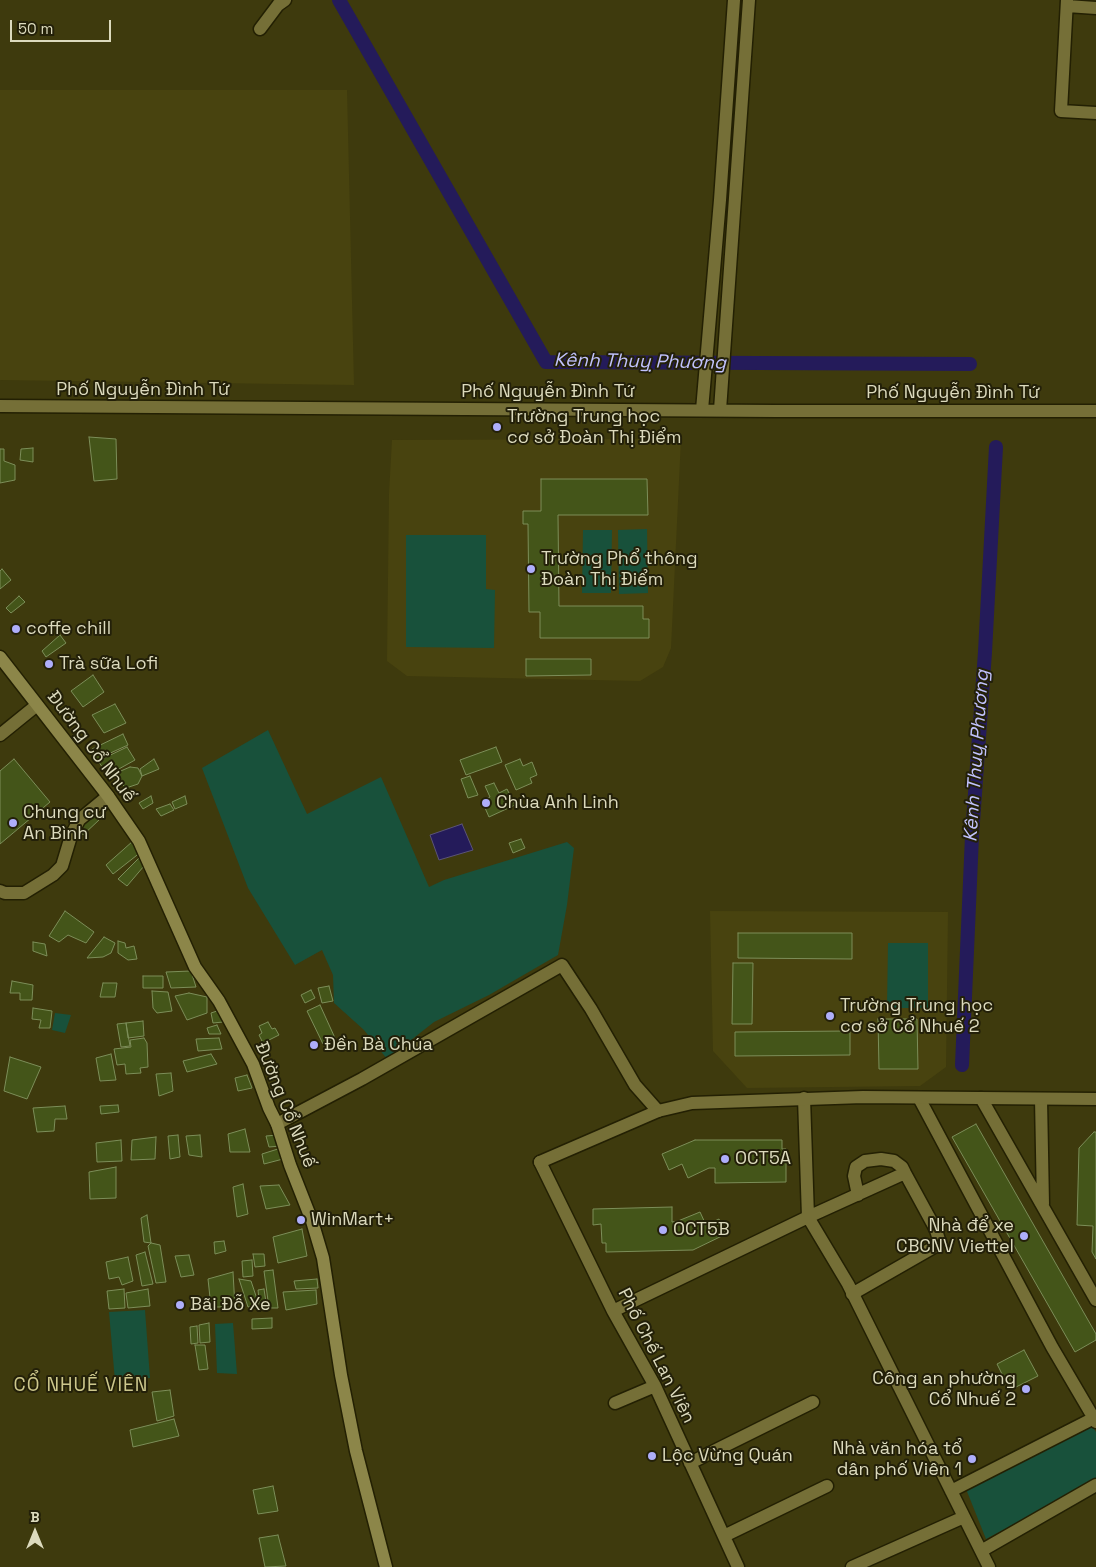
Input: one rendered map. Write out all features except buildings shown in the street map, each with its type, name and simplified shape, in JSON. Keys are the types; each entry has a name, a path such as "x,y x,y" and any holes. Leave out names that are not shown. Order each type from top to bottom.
{"main road":[{"name":"Đường Cổ Nhuế","path":"0,657 108,796 140,841 195,967 219,1000 253,1064 277,1124 290,1165 312,1221 323,1258 341,1375 356,1452 386,1567"}],"street":[{"path":"260,29 278,5 286,0"},
{"path":"702,410 720,200 734,0"},
{"path":"720,410 750,0"},
{"path":"1096,8 1067,3 1061,111 1096,113"},
{"name":"Phố Nguyễn Đình Tứ","path":"0,406 1096,411"},
{"path":"0,735 37,706"},
{"path":"0,891 5,893 24,893 53,875 62,866 71,836 80,820 108,796"},
{"path":"277,1124 362,1079 562,966 591,1009 635,1085 658,1111 692,1103 804,1098 1096,1099"},
{"path":"804,1098 808,1216 852,1294 989,1567"},
{"path":"919,1098 1052,1347 1095,1419 951,1491"},
{"path":"981,1098 1096,1300"},
{"path":"1041,1099 1043,1207"},
{"name":"Phố Chế Lan Viên","path":"658,1111 540,1162 613,1311 655,1386 738,1567"},
{"path":"852,1294 934,1247 939,1240 936,1230 902,1167 894,1161 881,1159 865,1161 856,1167 854,1176 858,1195"},
{"path":"613,1311 808,1216 905,1173"},
{"path":"615,1403 655,1386"},
{"path":"690,1463 813,1402"},
{"path":"981,1551 1096,1485"},
{"path":"724,1536 827,1486"},
{"path":"852,1567 964,1517"}],"shaded area":[{"path":"0,90 347,90 354,385 0,380"},
{"name":"Trường Phổ thông Đoàn Thị Điểm","path":"681,439 671,648 663,667 640,681 407,676 387,661 389,494 392,440"},
{"path":"462,824 473,850 439,860 430,835"},
{"name":"Trường Trung học cơ sở Cổ Nhuế 2","path":"710,911 948,912 946,1067 920,1086 747,1088 713,1051"}],"green space":[{"path":"647,529 648,593 619,594 618,530"},
{"path":"583,530 612,530 611,593 582,593"},
{"path":"406,535 486,535 486,589 495,590 494,648 406,647"},
{"path":"268,730 307,814 381,777 429,887 444,880 567,842 574,848 567,905 558,955 489,995 434,1022 387,1059 364,1030 334,1003 333,975 322,950 295,965 248,888 202,768"},
{"path":"888,943 928,943 928,1008 887,1008"},
{"path":"55,1013 71,1015 65,1033 52,1030"},
{"path":"145,1310 150,1378 115,1381 109,1312"},
{"path":"233,1323 237,1374 217,1373 215,1324"},
{"path":"1092,1425 1096,1432 1096,1481 986,1539 966,1489"}],"waterway":[{"name":"Kênh Thuỵ Phương","path":"339,0 546,362 970,364"},
{"name":"Kênh Thuỵ Phương","path":"962,1065 972,836 985,652 996,447"}],"place":[{"name":"Trường Trung học cơ sở Đoàn Thị Điểm","path":"497,427"},
{"name":"Trường Phổ thông Đoàn Thị Điểm","path":"531,569"},
{"name":"coffe chill","path":"16,629"},
{"name":"Trà sữa Lofi","path":"49,664"},
{"name":"Chùa Anh Linh","path":"486,803"},
{"name":"Chung cư An Bình","path":"13,823"},
{"name":"Trường Trung học cơ sở Cổ Nhuế 2","path":"830,1016"},
{"name":"Đền Bà Chúa","path":"314,1045"},
{"name":"OCT5A","path":"725,1159"},
{"name":"WinMart+","path":"301,1220"},
{"name":"OCT5B","path":"663,1230"},
{"name":"Nhà để xe CBCNV Viettel","path":"1024,1236"},
{"name":"Bãi Đỗ Xe","path":"180,1305"},
{"name":"Công an phường Cổ Nhuế 2","path":"1026,1389"},
{"name":"Lộc Vừng Quán","path":"652,1456"},
{"name":"Nhà văn hóa tổ dân phố Viên 1","path":"972,1459"}],"district":[{"name":"CỔ NHUẾ VIÊN","path":"81,1386"}]}
